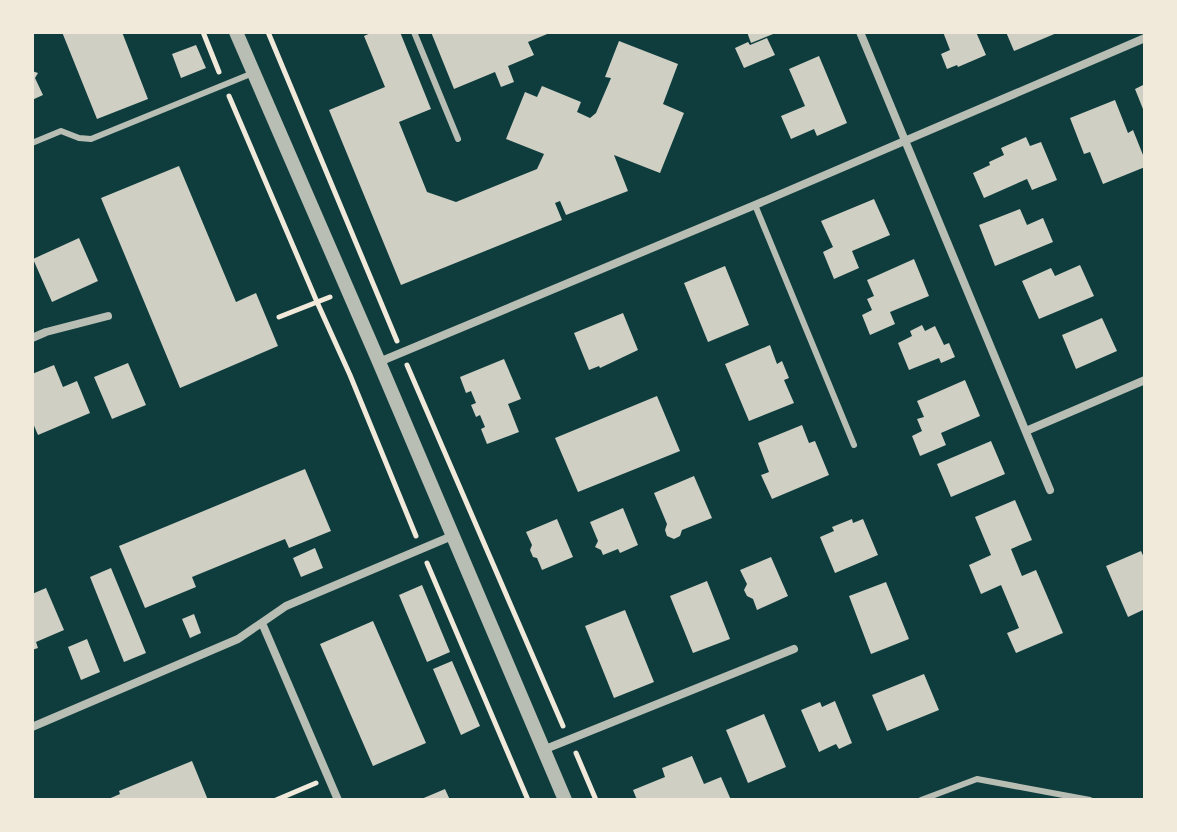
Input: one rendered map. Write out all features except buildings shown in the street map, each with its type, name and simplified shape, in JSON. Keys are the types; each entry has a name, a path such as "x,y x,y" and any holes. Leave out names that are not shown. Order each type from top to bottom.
{"street":[{"path":"236,32 565,800"},
{"path":"860,32 1050,490"},
{"path":"379,362 1145,38"},
{"path":"32,338 108,316"},
{"path":"1026,431 1145,380"},
{"path":"32,727 238,639 286,606 452,536"},
{"path":"262,623 338,800"},
{"path":"543,750 794,649"}],"lane":[{"path":"414,32 458,139"},
{"path":"32,143 61,131 91,139 253,73"},
{"path":"755,205 854,445"},
{"path":"921,800 977,779 1090,800"}],"path":[{"path":"203,32 528,800"},
{"path":"268,32 401,352 596,800"},
{"path":"279,317 317,302"},
{"path":"276,800 329,777"}]}
